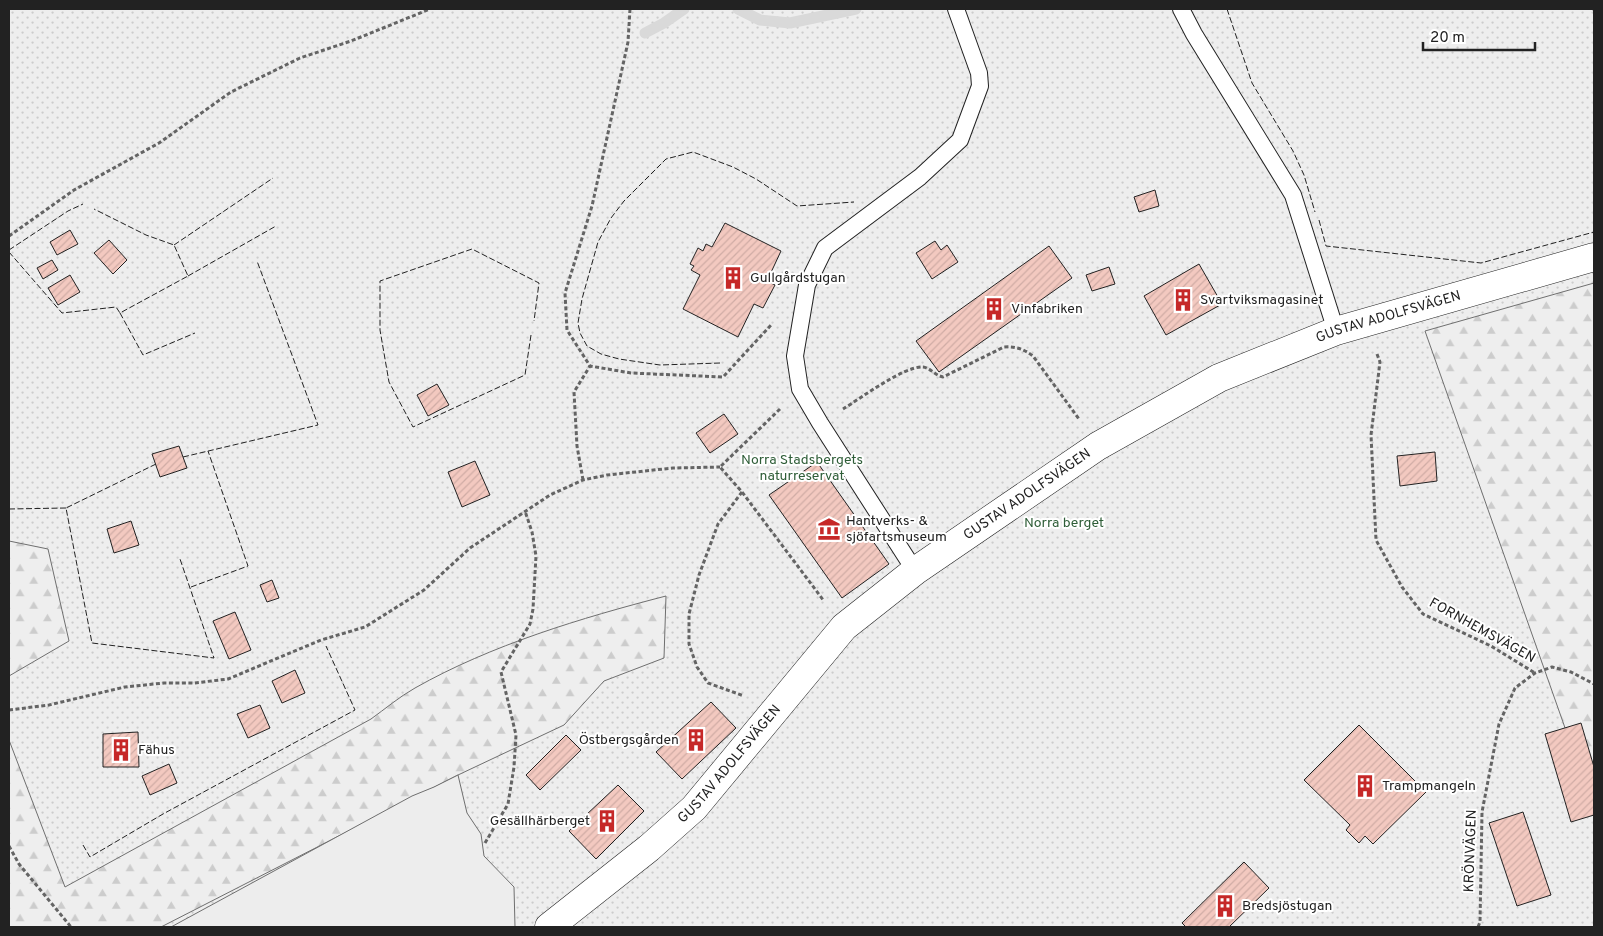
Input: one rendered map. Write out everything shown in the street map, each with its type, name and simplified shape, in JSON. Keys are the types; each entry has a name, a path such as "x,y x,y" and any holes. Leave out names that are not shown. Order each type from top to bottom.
{"street":[{"name":"GUSTAV ADOLFSVÄGEN","path":"549,927 649,848 694,808 844,628 915,571 1098,446 1220,378 1336,331 1594,258"}],"lane":[{"path":"1180,9 1293,195 1336,331"},
{"path":"915,571 800,389 795,356 807,286 825,248 920,177 960,140 980,86 979,73 957,10"}],"path":[{"path":"9,236 74,190 159,143 231,92 300,58 351,41 430,9"},
{"path":"630,9 628,42 594,197 566,293 567,330 590,366 631,373 723,376 807,286"},
{"name":"FORNHEMSVÄGEN","path":"1365,324 1380,362 1371,435 1376,540 1402,587 1423,614 1491,646 1535,673"},
{"path":"820,423 902,372 922,367 929,369 936,376 943,377 1004,347 1012,346 1026,351 1033,356 1098,446"},
{"path":"582,480 577,446 574,392 590,366"},
{"path":"9,710 49,705 125,687 228,679 321,640 365,627 424,590 470,548 550,495 582,480 607,475 673,468 720,467 800,389"},
{"path":"720,467 742,492 844,628"},
{"path":"742,492 718,524 700,575 689,614 689,644 696,667 708,683 776,708"},
{"path":"486,843 508,804 514,767 516,735 501,672 530,624 533,610 536,556 532,532 525,511"},
{"name":"KRÖNVÄGEN","path":"1478,927 1480,922 1482,812 1499,724 1515,688 1535,673 1552,667 1570,672 1594,684"},
{"path":"9,846 19,864 71,927"}],"green space":[{"name":"Norra Stadsbergets naturreservat","path":"9,9 1594,9 1594,927 9,927"},
{"path":"1594,283 1594,810 1425,331"},
{"path":"9,541 48,549 69,641 9,676"},
{"path":"666,596 664,658 604,681 564,725 458,775 161,927 9,927 9,740 65,887 371,719 409,692 444,673 537,634 569,623"}],"shaded area":[{"path":"458,775 467,813 481,834 484,856 514,887 515,927 171,927 412,796"}],"building":[{"path":"1155,190 1159,206 1139,212 1134,197"},
{"name":"Gullgårdstugan","path":"725,223 781,251 767,281 775,285 763,308 754,304 738,337 683,309 700,275 691,270 694,266 690,264 698,248 703,251 706,244 712,247"},
{"path":"70,230 78,244 57,255 50,242"},
{"path":"109,240 127,260 113,274 94,253"},
{"path":"935,241 941,250 947,245 958,262 932,279 916,253"},
{"name":"Vinfabriken","path":"1049,246 1072,278 939,372 916,341"},
{"path":"52,260 58,270 43,279 37,268"},
{"name":"Svartviksmagasinet","path":"1199,264 1222,304 1166,335 1144,296"},
{"path":"1109,267 1115,284 1092,291 1086,275"},
{"path":"70,275 80,292 58,305 48,288"},
{"path":"437,384 449,405 428,416 417,395"},
{"path":"724,414 738,434 710,453 696,433"},
{"path":"179,446 187,468 160,477 152,454"},
{"path":"1435,452 1437,481 1400,486 1397,456"},
{"path":"475,461 490,495 462,507 448,472"},
{"name":"Hantverks- & sjöfartsmuseum","path":"817,462 889,564 842,598 769,495"},
{"path":"131,521 139,545 114,553 107,529"},
{"path":"272,580 279,598 267,602 260,585"},
{"path":"235,612 251,650 229,659 213,621"},
{"path":"295,670 305,693 282,703 272,681"},
{"name":"Östbergsgården","path":"711,702 736,728 682,779 656,752"},
{"path":"260,705 270,728 248,738 237,714"},
{"path":"1581,723 1594,767 1594,815 1571,822 1545,734"},
{"name":"Trampmangeln","path":"1359,725 1426,792 1373,844 1365,836 1359,843 1346,830 1350,825 1304,780"},
{"name":"Fähus","path":"138,732 139,767 103,767 103,734"},
{"path":"566,735 581,750 540,790 526,775"},
{"path":"169,764 177,783 150,795 142,776"},
{"name":"Gesällhärberget","path":"618,785 644,811 596,859 569,831"},
{"path":"1523,812 1551,895 1517,906 1489,823"},
{"name":"Bredsjöstugan","path":"1244,862 1269,888 1229,927 1186,927 1182,923"}],"waterway":[{"path":"645,33 684,9"},
{"path":"738,9 760,20 790,23 856,9"}],"fence":[{"path":"1227,9 1252,83 1293,151 1304,175 1315,212"},
{"path":"1593,9 1594,14"},
{"path":"720,363 660,365 619,359 601,354 587,346 580,333 578,323 582,299 598,242 611,218 624,201 666,159 693,152 733,167 756,179 797,206 854,202"},
{"path":"174,245 273,178"},
{"path":"9,250 68,211 83,204"},
{"path":"9,252 62,313 116,307 120,313 188,276 174,245 146,235 94,209"},
{"path":"1319,220 1326,246 1481,263 1594,232"},
{"path":"188,276 276,226"},
{"path":"531,335 525,375 413,427 389,382 380,330 380,281 472,249 539,283 534,321"},
{"path":"183,457 318,425 257,261"},
{"path":"120,313 143,355 195,333"},
{"path":"191,587 248,566 208,451"},
{"path":"156,464 66,508 92,643 214,658 180,559"},
{"path":"9,509 66,508"},
{"path":"83,845 90,857 163,814 355,710 326,646"}],"place":[{"name":"Gullgårdstugan","path":"733,278"},
{"name":"Svartviksmagasinet","path":"1183,300"},
{"name":"Vinfabriken","path":"994,309"},
{"name":"Hantverks- & sjöfartsmuseum","path":"829,529"},
{"name":"Östbergsgården","path":"696,740"},
{"name":"Fähus","path":"121,750"},
{"name":"Trampmangeln","path":"1365,786"},
{"name":"Gesällhärberget","path":"607,821"},
{"name":"Bredsjöstugan","path":"1225,906"}],"park label":[{"name":"Norra berget","path":"1064,523"}]}
